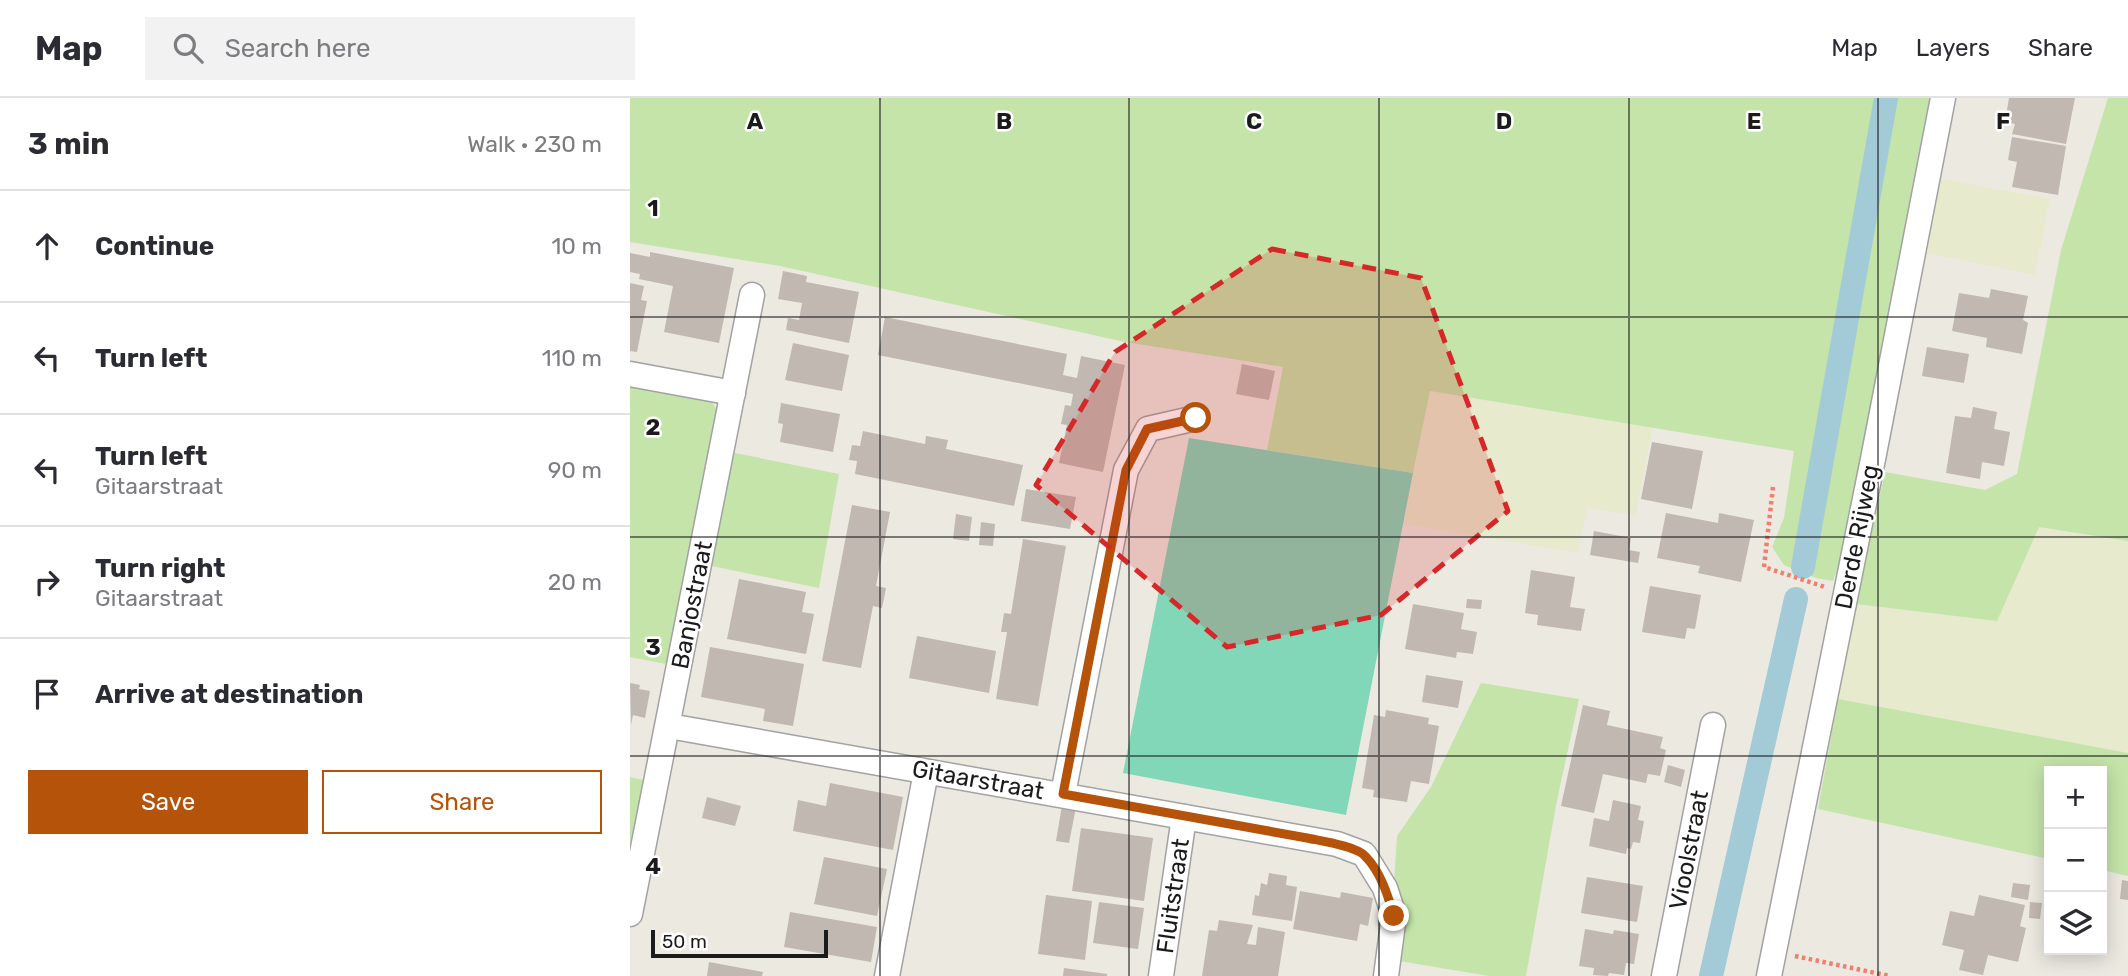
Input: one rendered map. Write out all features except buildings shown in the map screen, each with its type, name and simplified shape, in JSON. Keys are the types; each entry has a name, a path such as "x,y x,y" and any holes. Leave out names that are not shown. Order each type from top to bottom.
{"street":[{"name":"Derde Rijweg","path":"1769,976 1943,98"},
{"name":"Banjostraat","path":"630,914 752,295"},
{"path":"630,374 733,393"},
{"path":"1063,794 1126,470 1147,429 1196,418"},
{"name":"Vioolstraat","path":"1664,976 1713,725"},
{"name":"Gitaarstraat","path":"669,726 1337,844 1364,854 1385,888 1394,916 1386,976"},
{"path":"887,976 926,772"},
{"name":"Fluitstraat","path":"1161,976 1184,817"}],"path":[{"path":"1773,487 1764,567 1846,594"},
{"path":"1774,951 1890,976"}],"highlighted area":[{"path":"1272,249 1421,278 1508,511 1381,615 1227,647 1036,485 1115,352"}],"green space":[{"path":"630,98 1934,98 1839,564 1833,581 1816,578 1784,565 1772,547 1784,518 1794,451 1430,391 1413,473 1267,450 1283,367 1125,342 780,266 630,242"},
{"path":"2108,98 2128,98 2128,541 2039,527 1997,621 1856,604 1885,472 1985,490 2017,474 2061,250"},
{"path":"1941,179 2050,199 2035,275 1927,253"},
{"path":"630,381 709,398 720,414 720,427 666,664 630,657"},
{"path":"1429,391 1653,427 1635,515 1587,508 1578,553 1404,524"},
{"path":"1189,438 1413,473 1346,815 1123,773"},
{"path":"730,452 839,474 819,588 707,565"},
{"path":"2039,526 2128,541 2128,753 1838,699 1856,604 1997,621"},
{"path":"1481,683 1579,699 1556,805 1526,976 1489,976 1399,961 1394,882 1397,836 1431,787"},
{"path":"1838,699 2128,753 2128,876 2107,871 2107,766 2044,766 2044,858 1818,809"},
{"path":"630,777 647,781 630,873"}],"waterway":[{"path":"1803,567 1886,98"},
{"path":"1711,976 1796,599"}],"route":[{"path":"1196,418 1147,429 1126,470 1063,794 1337,844 1364,854 1385,888 1394,916"}]}
